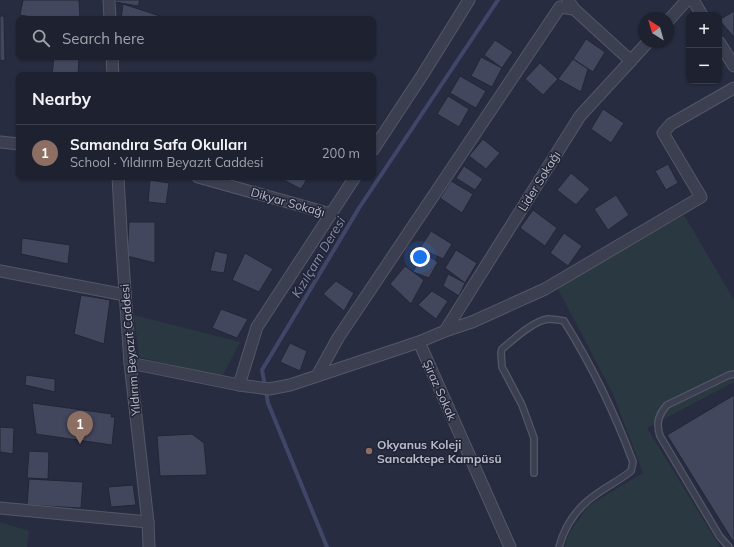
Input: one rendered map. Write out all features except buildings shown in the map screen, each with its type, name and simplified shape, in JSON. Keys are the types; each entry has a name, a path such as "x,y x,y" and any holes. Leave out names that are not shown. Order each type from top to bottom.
{"street":[{"path":"110,0 110,16"},
{"path":"376,145 469,0"},
{"path":"674,15 688,0"},
{"path":"693,0 700,12"},
{"path":"316,376 338,338 560,7 571,4 631,61"},
{"path":"722,47 734,66"},
{"name":"Lider Sokağı","path":"445,331 580,116 643,48"},
{"path":"112,60 113,72"},
{"path":"130,363 257,388 268,389 290,386 419,342 472,322 545,289 701,197 663,133 671,124 734,88"},
{"path":"0,142 16,144"},
{"name":"Yıldırım Beyazıt Caddesi","path":"118,180 130,363 148,522 149,547"},
{"name":"Dikyar Sokağı","path":"218,180 331,214"},
{"path":"239,385 257,327 353,180"},
{"path":"0,271 125,295"},
{"name":"Şiraz Sokak","path":"419,342 510,547"},
{"path":"0,508 148,522"}],"lane":[{"path":"534,473 534,438 522,405 502,367 501,353 502,349 527,329 544,320 550,319 564,321 576,340 605,398 633,462 631,471 598,492 578,509 565,529 559,547"},
{"path":"729,547 720,537 660,436 658,424 659,417 667,405 729,374 734,374"}],"shaded area":[{"path":"684,215 734,300 734,382 647,428 720,547 565,547 568,535 588,506 643,473 613,394 557,287"},
{"path":"134,315 240,342 222,377 139,357"},
{"path":"0,522 29,531 27,547 0,547"}],"waterway":[{"name":"Kızılçam Deresi","path":"327,547 268,403 262,370 359,208 498,0"}],"place":[{"name":"Samandıra Safa Okulları","path":"80,444"},
{"name":"Okyanus Koleji Sancaktepe Kampüsü","path":"369,451"}]}
